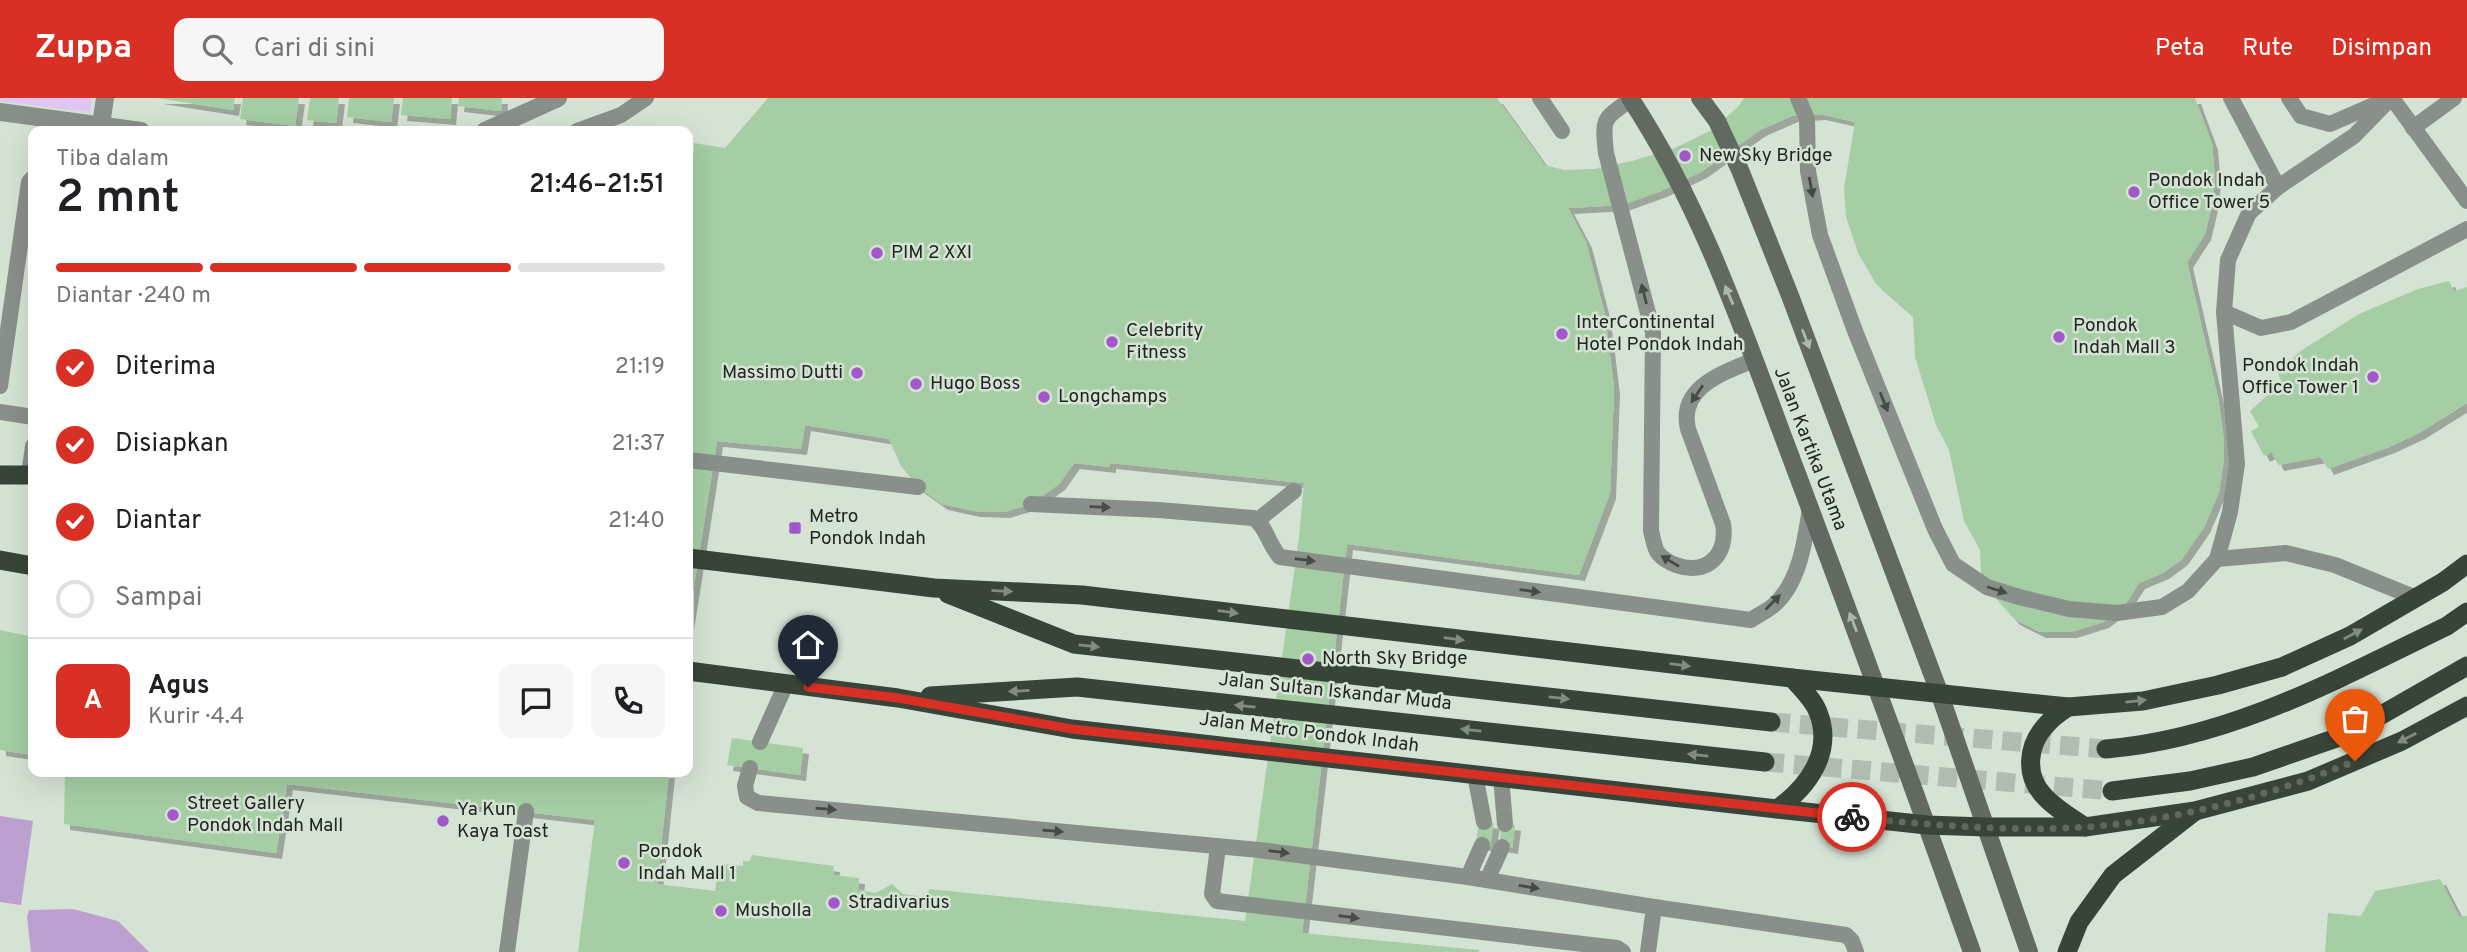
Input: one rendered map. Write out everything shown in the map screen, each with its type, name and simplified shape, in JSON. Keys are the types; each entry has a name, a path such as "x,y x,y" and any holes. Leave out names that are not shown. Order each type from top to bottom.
{"highway":[{"path":"0,475 28,475"},
{"path":"693,559 934,588 1082,595 1792,678 2068,707 2143,701 2218,685 2281,667 2350,636 2443,582 2467,564"},
{"path":"0,560 28,565"},
{"name":"Jalan Sultan Iskandar Muda","path":"934,588 1074,644 1771,722"},
{"path":"2106,749 2137,746 2199,733 2262,713 2435,632 2467,612"},
{"path":"2112,791 2190,782 2264,763 2348,734 2467,666"},
{"name":"Jalan Metro Pondok Indah","path":"693,672 898,698 1072,729 1927,825"},
{"path":"1777,809 1791,799 1819,764 1824,734 1815,706 1792,678"},
{"name":"Jalan Sultan Iskandar Muda","path":"898,698 1077,687 1765,762"},
{"path":"1927,825 2085,827 2195,811 2308,780 2402,741 2467,706"},
{"path":"2068,707 2047,724 2034,742 2030,762 2032,780 2045,797 2085,827"},
{"path":"2067,952 2079,922 2113,875 2195,811"}],"main road":[{"name":"Jalan Kartika Utama","path":"1700,98 1717,121 1740,170 1789,293 1939,692 2029,952"},
{"name":"Jalan Kartika Utama","path":"1631,99 1686,193 1754,360 1878,686 1972,952"}],"street":[{"path":"101,125 104,98"},
{"path":"496,126 558,98"},
{"path":"0,112 108,126"}],"lane":[{"path":"591,126 621,115 646,98"},
{"path":"1540,98 1562,131"},
{"path":"1798,98 1807,119 1808,171 1820,235 1855,331 1935,529 1953,564 1987,587 2019,597 2069,609 2117,613 2162,607 2188,591 2217,559 2230,512 2237,464 2224,313 2228,260 2249,213 2278,187 2354,136 2391,98"},
{"path":"2231,98 2278,187"},
{"path":"2289,98 2301,116 2329,124 2391,98"},
{"path":"2391,98 2467,201"},
{"path":"2413,128 2454,98"},
{"path":"1631,99 1605,120 1603,127 1606,153 1653,332 1651,531 1657,552 1671,563 1687,569 1699,569 1714,561 1725,538 1723,524 1688,429 1685,418 1688,407 1705,382 1754,360"},
{"path":"0,386 28,189"},
{"path":"2224,313 2261,328 2291,323 2467,229"},
{"path":"0,412 28,416"},
{"path":"693,461 918,487"},
{"path":"1258,520 1294,491"},
{"path":"1031,504 1253,517 1258,520 1280,557 1751,620 1775,604 1792,578 1804,552 1810,508"},
{"path":"2217,559 2286,553 2334,565 2416,598"},
{"path":"760,742 786,684"},
{"path":"750,768 745,786 747,797 758,803 1259,850 1468,877 1846,935 1852,941 1856,952"},
{"path":"1475,775 1484,822"},
{"path":"1501,778 1506,824"},
{"path":"507,952 526,811"},
{"path":"1468,877 1482,845"},
{"path":"1218,847 1212,894 1217,901 1617,948 1623,952"},
{"path":"1487,880 1502,847"},
{"path":"1648,952 1654,907"}],"shaded area":[{"path":"0,98 92,98 90,112 0,101"},
{"path":"0,816 33,821 21,905 0,902"},
{"path":"73,909 118,921 149,952 31,952 27,917 29,910"}],"building":[{"path":"157,98 235,98 233,110"},
{"path":"243,98 299,98 295,126 240,119"},
{"path":"310,98 339,98 336,123 307,120"},
{"path":"349,98 394,98 391,122 347,117"},
{"path":"403,98 452,98 450,119 401,115"},
{"path":"459,98 502,98 501,111 458,106"},
{"path":"768,98 1497,98 1545,165 1564,170 1594,169 1675,148 1710,131 1737,108 1744,98 2195,98 2212,144 2215,180 2205,234 2187,262 2218,398 2223,433 2224,459 2219,492 2204,527 2182,559 2163,573 2139,583 2124,606 2103,622 2071,632 2040,632 2014,619 1993,595 1981,573 1980,550 1964,521 1949,450 1936,425 1915,357 1913,316 1876,284 1858,253 1846,217 1844,188 1855,122 1820,114 1792,116 1760,130 1701,172 1661,191 1622,205 1568,208 1586,242 1605,315 1614,388 1610,493 1579,575 1347,544 1302,933 1479,952 578,952 595,820 287,784 276,853 64,824 65,777 668,777 657,884 715,891 719,864 743,866 743,861 750,861 752,855 834,866 833,875 859,878 858,890 876,893 892,884 903,894 927,897 929,889 1245,921 1299,537 1304,483 1110,463 1110,467 1074,463 1059,484 1031,504 1004,512 974,511 942,504 918,487 901,466 889,439 805,425 801,449 717,441 693,592 694,143 725,148"},
{"name":"Pondok Indah Office Tower 1","path":"2449,281 2454,291 2467,287 2467,403 2419,433 2328,469 2321,457 2278,465 2272,452 2264,456 2251,431 2259,427 2250,411 2282,382 2277,372 2302,350 2359,314 2418,289"},
{"path":"0,630 28,636 28,754 0,750"},
{"path":"732,738 803,748 800,775 727,765"},
{"path":"1479,821 1494,823 1490,846 1476,844"},
{"path":"1502,823 1515,825 1512,848 1499,846"},
{"path":"2440,879 2459,916 2467,916 2467,952 2325,952 2328,913 2361,916 2375,891"}],"tunnel":[{"path":"1771,722 2106,749"},
{"path":"1765,762 2112,791"}],"way so far":[{"path":"1852,817 1927,825 1985,827 2104,825 2195,811 2308,780 2355,761"}],"place":[{"name":"New Sky Bridge","path":"1685,156"},
{"name":"Pondok Indah Office Tower 5","path":"2134,192"},
{"name":"PIM 2 XXI","path":"877,253"},
{"name":"InterContinental Hotel Pondok Indah","path":"1562,334"},
{"name":"Pondok Indah Mall 3","path":"2059,337"},
{"name":"Celebrity Fitness","path":"1112,342"},
{"name":"Massimo Dutti","path":"857,373"},
{"name":"Pondok Indah Office Tower 1","path":"2373,377"},
{"name":"Hugo Boss","path":"916,384"},
{"name":"Longchamps","path":"1044,397"},
{"name":"Metro Pondok Indah","path":"795,528"},
{"name":"North Sky Bridge","path":"1308,659"},
{"name":"Street Gallery Pondok Indah Mall","path":"173,815"},
{"name":"Ya Kun Kaya Toast","path":"443,821"},
{"name":"Pondok Indah Mall 1","path":"624,863"},
{"name":"Stradivarius","path":"834,903"},
{"name":"Musholla","path":"721,911"}],"route":[{"path":"808,687 898,698 1072,729 1852,817"}]}
